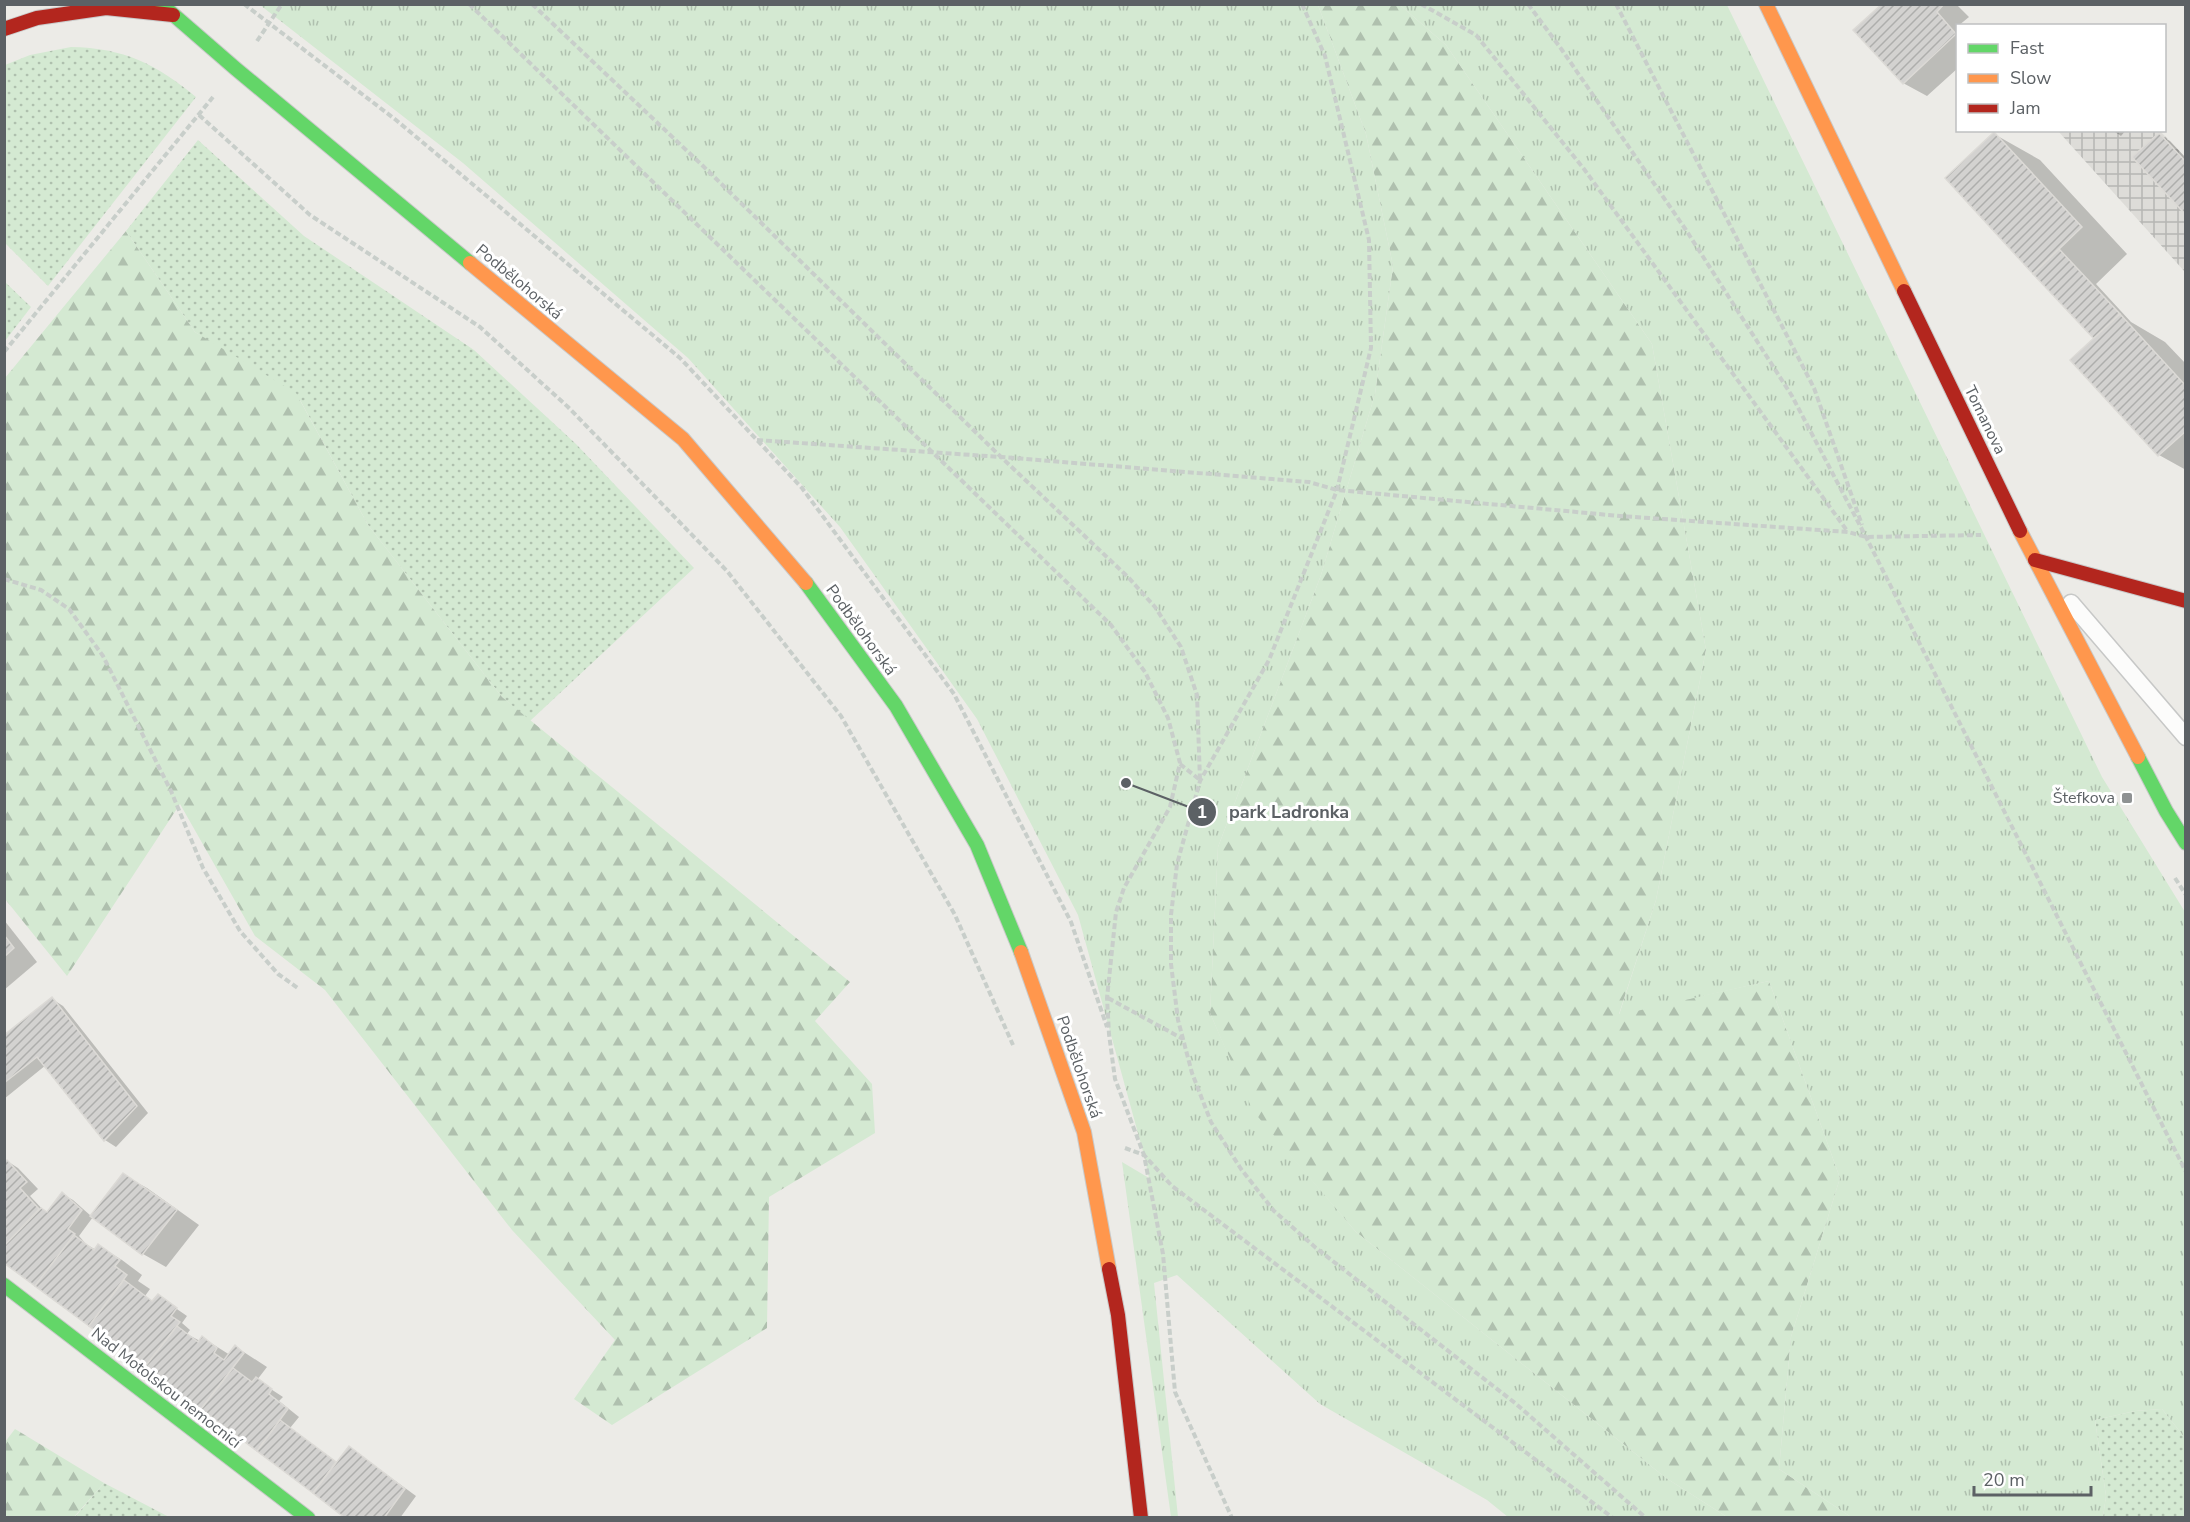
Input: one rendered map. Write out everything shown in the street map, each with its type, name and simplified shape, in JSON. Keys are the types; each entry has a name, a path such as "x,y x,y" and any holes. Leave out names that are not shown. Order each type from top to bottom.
{"street":[{"name":"Podbělohorská","path":"160,4 683,439 796,570 896,706 977,845 1028,968 1084,1132 1118,1315 1141,1518"},
{"name":"Tomanova","path":"1766,4 2035,560 2166,811 2186,843"},
{"path":"4,29 37,18 106,8 174,15"},
{"path":"2035,560 2186,601"},
{"name":"Nad Motolskou nemocnicí","path":"4,1285 308,1518"}],"lane":[{"path":"2035,560 2186,736"}],"path":[{"path":"256,42 282,4"},
{"path":"469,4 1111,625 1145,672 1168,718 1180,763 1170,807 1124,888 1116,912 1107,998 1109,1034 1115,1079 1144,1155 1163,1254 1175,1392 1232,1518"},
{"path":"532,4 703,166 1000,457 1128,577 1155,607 1181,647 1197,695 1200,781"},
{"path":"1302,4 1325,56 1369,240 1371,348 1337,490 1269,660 1200,781 1177,864 1171,915 1171,964 1178,1020 1192,1073 1211,1122 1241,1169 1274,1210 1316,1248 1515,1403 1646,1518"},
{"path":"1420,4 1476,35 1484,44 1584,169 1848,532"},
{"path":"1528,4 1680,220 1792,396 1866,537 2186,1172"},
{"path":"1616,4 1814,388 1866,537"},
{"path":"4,352 215,95"},
{"path":"199,115 310,214 480,327 568,407 727,571 841,716 955,915 1013,1046"},
{"path":"757,440 1309,482 1337,490 1620,516 1848,532 1866,537 1982,535"},
{"path":"4,579 41,590 69,609 103,656 171,791 203,868 240,931 278,974 299,989"},
{"path":"1180,763 1200,781"},
{"path":"1107,998 1183,1039"},
{"path":"1144,1155 1172,1186 1613,1518"}],"shaded area":[{"path":"2059,132 2161,132 2185,157 2185,272"}],"green space":[{"path":"260,5 1318,5 1366,134 1393,266 1375,394 1321,575 1218,847 1210,1013 1253,1111 1356,1232 1666,1478 1727,1517 1508,1517 1487,1500 1320,1404 1177,1275 1154,1283 1178,1517 1171,1517 1122,1162 1149,1178 1144,1155 1078,915 977,719 840,527 688,358 463,163"},
{"path":"1318,5 1400,5 1446,45 1652,344 1706,650 1656,900 1619,1014 1769,981 1840,1178 1791,1337 1779,1469 1851,1517 1727,1517 1666,1478 1356,1232 1252,1111 1210,1013 1218,847 1321,575 1375,394 1393,266 1366,134"},
{"path":"1400,5 1727,5 2102,777 2185,912 2185,1438 2162,1409 2135,1411 2095,1420 2106,1496 2103,1517 1851,1517 1779,1469 1791,1337 1840,1178 1769,981 1619,1015 1656,900 1706,650 1652,344 1446,45"},
{"path":"71,47 107,51 138,60 167,75 196,97 48,286 5,243 5,65 30,55"},
{"path":"198,140 304,236 474,350 576,444 694,568 530,721 502,697 368,525 300,400 195,332 126,231"},
{"path":"126,231 195,332 296,393 368,525 502,697 850,982 815,1021 872,1084 875,1133 769,1197 767,1328 612,1425 574,1399 615,1340 512,1230 325,990 255,936 180,804 67,976 5,899 5,378"},
{"path":"5,282 31,307 4,341"},
{"path":"2162,1409 2185,1438 2185,1517 2103,1517 2106,1496 2095,1420 2135,1411"},
{"path":"15,1429 104,1483 74,1517 5,1517 5,1442"},
{"path":"104,1483 169,1517 74,1518"}],"building":[{"path":"1882,4 1944,4 1937,12 1956,34 1903,84 1853,30"},
{"path":"1994,132 2082,227 2033,274 1945,178"},
{"path":"2159,133 2186,162 2186,215 2132,157"},
{"path":"2059,249 2120,314 2094,339 2033,274"},
{"path":"2120,314 2186,386 2186,431 2158,456 2070,360"},
{"path":"4,935 14,948 4,957"},
{"path":"52,997 137,1106 104,1141 37,1057 4,1083 4,1035"},
{"path":"7,1160 27,1182 20,1188 39,1209 4,1246 4,1161"},
{"path":"123,1173 177,1210 142,1255 90,1216"},
{"path":"62,1192 82,1210 68,1229 75,1234 35,1286 4,1263 4,1246 41,1208 47,1212"},
{"path":"74,1235 94,1250 98,1244 120,1260 115,1266 127,1275 89,1326 35,1286"},
{"path":"124,1280 152,1301 158,1294 177,1308 171,1316 180,1322 144,1368 89,1326"},
{"path":"177,1326 198,1342 202,1336 217,1348 214,1353 224,1360 235,1345 244,1353 201,1409 144,1368"},
{"path":"233,1368 252,1382 256,1377 272,1389 269,1394 288,1409 257,1451 201,1409"},
{"path":"280,1420 336,1462 313,1493 257,1451"},
{"path":"349,1446 405,1489 384,1518 345,1518 313,1493"}],"traffic: fast":[{"path":"161,4 470,263"},
{"path":"806,583 896,706 977,845 1021,952"},
{"path":"2138,757 2166,811 2186,843"},
{"path":"4,1285 308,1518"}],"traffic: slow":[{"path":"1766,4 1904,291"},
{"path":"470,263 683,439 806,583"},
{"path":"2020,531 2138,757"},
{"path":"1021,952 1084,1132 1109,1269"}],"traffic: jam":[{"path":"4,29 37,18 106,8 173,15"},
{"path":"1904,291 2020,531"},
{"path":"2035,560 2186,601"},
{"path":"1109,1269 1118,1315 1141,1518"}],"place":[{"name":"park Ladronka","path":"1126,783"},
{"name":"Štefkova","path":"2127,798"}]}
